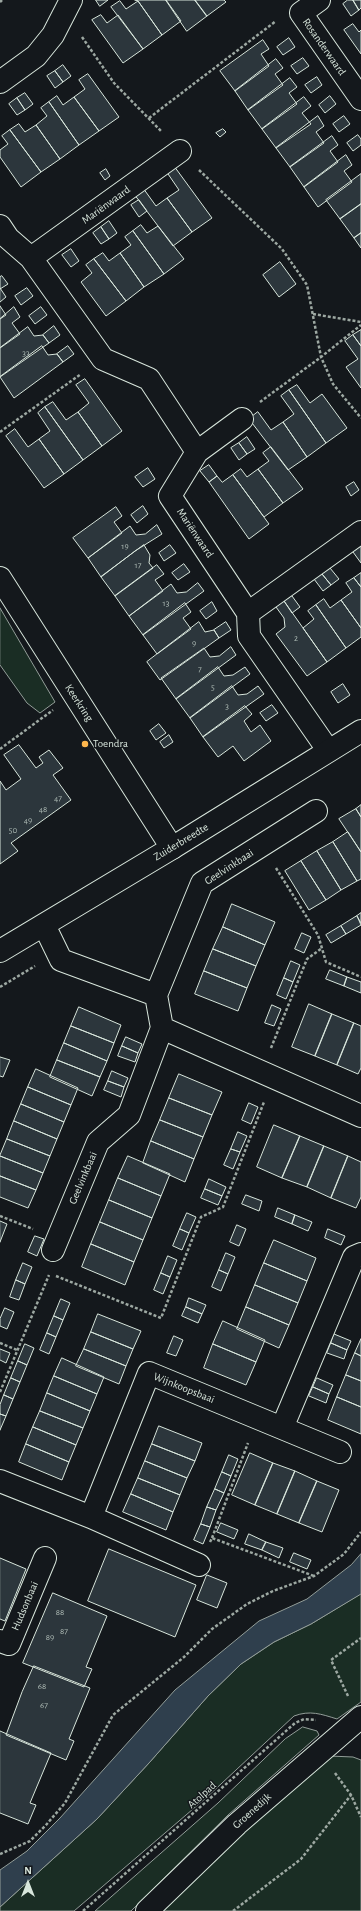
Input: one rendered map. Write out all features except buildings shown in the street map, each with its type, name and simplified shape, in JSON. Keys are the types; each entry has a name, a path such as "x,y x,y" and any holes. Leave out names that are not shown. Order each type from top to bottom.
{"street":[{"name":"Rosanderwaard","path":"319,0 301,13 361,99"},
{"path":"0,82 36,56 53,34 68,7"},
{"name":"Mariënwaard","path":"32,258 180,152"},
{"path":"0,226 8,238 32,258 103,359 149,379 197,452"},
{"name":"Mariënwaard","path":"242,419 197,452 170,496 248,613"},
{"path":"328,750 249,636 248,613 361,532"},
{"name":"Keerkring","path":"0,578 172,848"},
{"name":"Zuiderbreedte","path":"0,951 172,848 328,750 361,731"},
{"name":"Geelvinkbaai","path":"156,995 202,883 316,811"},
{"path":"44,925 61,960 156,995 162,1028 361,1116"},
{"name":"Geelvinkbaai","path":"55,1245 98,1142 128,1115 162,1028"},
{"path":"282,1428 354,1258 361,1254"},
{"name":"Wijnkoopsbaai","path":"91,1517 149,1374 340,1452"},
{"path":"0,1481 91,1517 199,1564"},
{"name":"Hudsonbaai","path":"0,1641 9,1644 45,1558"},
{"name":"Groenedijk","path":"147,1911 237,1824 352,1729"}],"path":[{"path":"68,7 114,83 180,152 282,249 308,285 321,357 333,384 361,418"},
{"path":"149,118 282,17 301,13"},
{"path":"313,314 361,322"},
{"path":"242,419 259,402 321,357 361,325"},
{"path":"0,432 103,359"},
{"path":"0,749 74,694"},
{"path":"262,846 318,935 326,962 361,977"},
{"path":"0,1392 50,1274 161,1318 201,1217 223,1207 267,1096 271,1075 271,1049 307,959 322,948"},
{"path":"0,987 58,952"},
{"path":"0,1216 55,1245"},
{"path":"0,1343 17,1350"},
{"path":"199,1564 212,1538 258,1418"},
{"path":"0,1854 30,1841 65,1803 113,1715 184,1657 212,1629 247,1604 273,1591 314,1576 344,1554 361,1532"},
{"path":"212,1538 314,1576"},
{"path":"349,1698 331,1660 361,1638"},
{"name":"Atolpad","path":"83,1911 295,1723 304,1719 315,1720 328,1728 352,1729"},
{"path":"233,1911 301,1859 351,1795 361,1817"}],"green space":[{"path":"0,608 55,702 40,713 27,703 0,665"},
{"path":"361,1594 361,1702 337,1719 321,1714 310,1713 294,1716 207,1797 74,1911 0,1911 0,1907 97,1819 208,1696 241,1664 274,1642 311,1624"},
{"path":"303,1727 317,1731 319,1735 228,1815 131,1911 95,1911 218,1803 285,1739"},
{"path":"329,1756 353,1757 361,1760 361,1911 163,1911 243,1833"}],"water":[{"path":"361,1554 361,1594 311,1624 274,1642 241,1664 208,1696 97,1819 0,1907 0,1870 27,1851 60,1818 175,1690 259,1621 307,1599 351,1565"}],"place":[{"name":"Toendra","path":"85,744"}]}
